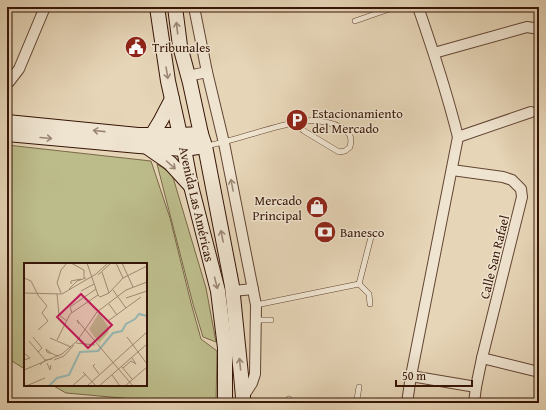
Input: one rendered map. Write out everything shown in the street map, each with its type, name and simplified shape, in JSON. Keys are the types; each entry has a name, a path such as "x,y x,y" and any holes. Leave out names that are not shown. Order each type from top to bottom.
{"street":[{"path":"7,83 19,69 45,7"},
{"name":"Avenida Las Américas","path":"157,7 168,81 218,291 225,348 225,403"},
{"name":"Avenida Las Américas","path":"175,7 180,46 203,140 233,291 243,400"},
{"path":"194,7 207,72 224,143 256,305 255,374 243,400"},
{"path":"407,403 458,137 451,108 418,7"},
{"path":"434,53 527,27 539,28"},
{"path":"188,76 207,72"},
{"path":"144,141 161,120 172,99"},
{"path":"458,137 531,112"},
{"path":"7,122 144,141 184,149 203,140"},
{"path":"7,134 144,141 180,135 203,140"},
{"path":"144,141 170,163 192,186"},
{"name":"Calle San Rafael","path":"452,170 503,177 512,180 521,188 522,198 482,358 474,403"},
{"path":"233,291 252,289"},
{"path":"482,358 539,372"},
{"path":"411,376 476,387"}],"lane":[{"path":"355,21 395,7"},
{"path":"203,140 224,143 250,134 295,123 318,121 330,123 349,133 351,140 350,147 345,151 339,152 304,131 295,123"},
{"path":"359,284 371,237"},
{"path":"359,284 369,294 370,304"},
{"path":"256,305 359,284"},
{"path":"256,320 271,320"},
{"path":"355,403 359,387"}],"shaded area":[{"path":"7,145 151,161 170,218 201,339 217,351 216,403 177,403 66,393 54,386 147,386 147,263 24,263 24,368 7,358"},
{"path":"157,164 172,174 206,288 216,342 203,337"}],"place":[{"name":"Tribunales","path":"136,47"},
{"name":"Estacionamiento del Mercado","path":"297,120"},
{"name":"Mercado Principal","path":"317,207"},
{"name":"Banesco","path":"325,232"}]}
